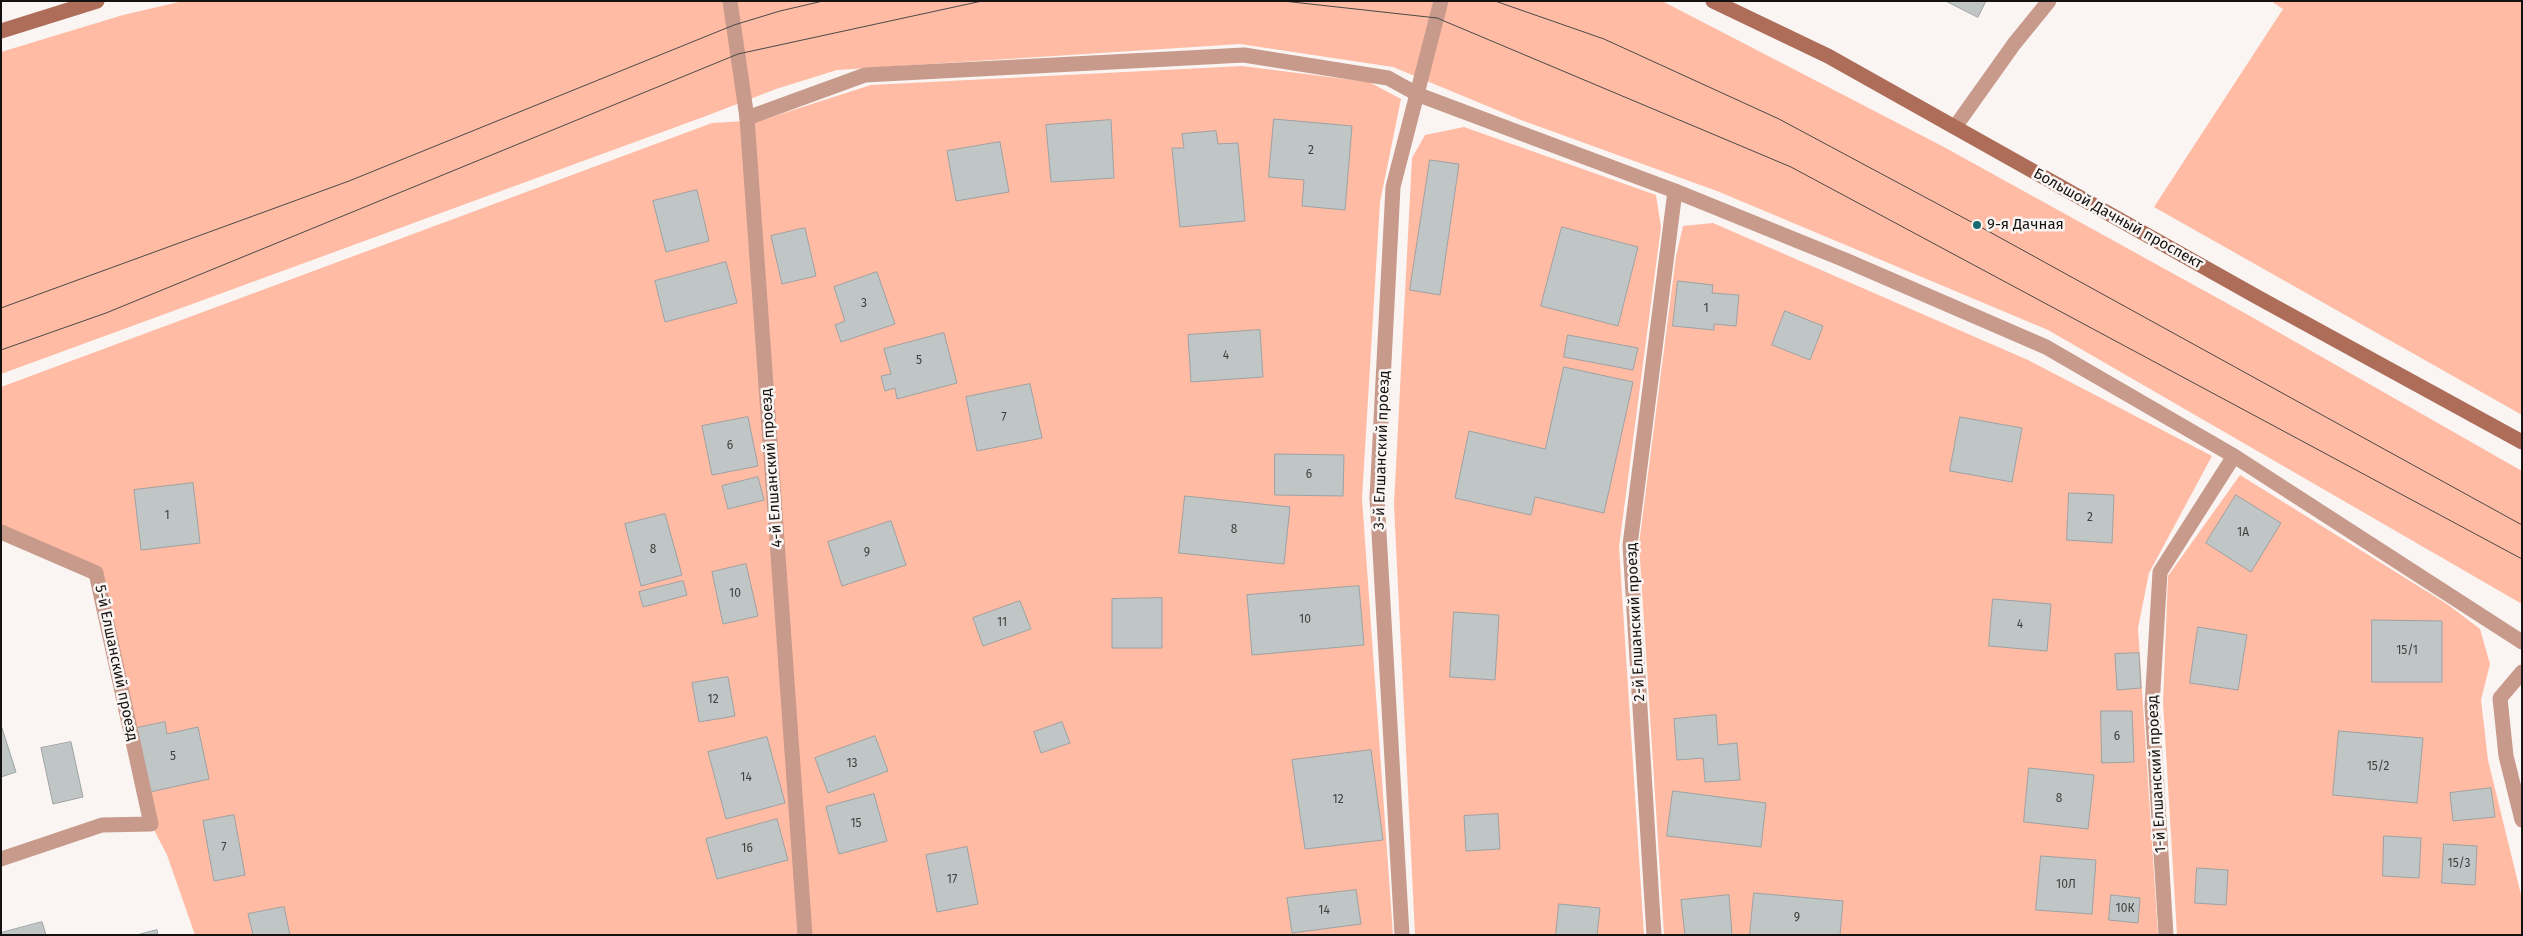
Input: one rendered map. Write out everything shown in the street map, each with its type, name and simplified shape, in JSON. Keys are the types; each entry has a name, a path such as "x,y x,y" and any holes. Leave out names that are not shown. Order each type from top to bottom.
{"main road":[{"path":"1,30 97,1"},
{"name":"Большой Дачный проспект","path":"1713,1 1828,56 2259,298 2522,442"}],"street":[{"name":"4-й Елшанский проезд","path":"730,1 747,118 805,935"},
{"name":"3-й Елшанский проезд","path":"1402,935 1377,498 1393,187 1419,94 1441,1"},
{"path":"1955,127 2014,44 2049,1"},
{"path":"747,118 865,75 1244,55 1388,78 1419,94 1675,191 1845,260 2046,346 2234,456 2522,642"},
{"name":"2-й Елшанский проезд","path":"1654,935 1630,545 1675,191"},
{"name":"1-й Елшанский проезд","path":"2166,935 2152,706 2160,572 2234,456"},
{"name":"5-й Елшанский проезд","path":"1,532 96,573 152,824 102,825 1,859"},
{"path":"2522,672 2500,698 2506,756 2522,820"}],"shaded area":[{"path":"183,1 1662,1 1942,146 2250,316 2522,471 2522,604 2048,330 1717,191 1521,120 1393,67 1240,44 837,70 776,89 1,374 1,52 123,15"},
{"path":"2271,1 2522,1 2522,415 2154,207 2283,9"},
{"path":"1242,66 1369,82 1401,99 1380,202 1362,498 1393,935 195,935 167,855 151,824 96,573 1,532 1,387 712,123 762,120 871,85"},
{"path":"1464,127 1656,195 1661,227 1619,547 1644,935 1415,935 1394,504 1412,158 1425,135"},
{"path":"1713,223 2028,360 2212,456 2149,573 2138,628 2158,935 1664,935 1639,544 1676,256 1683,226"},
{"path":"2240,475 2447,604 2480,629 2490,664 2481,700 2488,760 2522,899 2522,935 2177,935 2163,703 2168,576"}],"building":[{"path":"1946,1 1986,1 1978,17"},
{"path":"1274,119 1352,126 1345,210 1302,206 1304,180 1269,177"},
{"path":"1111,120 1114,178 1051,182 1046,125"},
{"path":"1216,131 1218,144 1238,143 1245,221 1180,227 1172,148 1184,148 1182,134"},
{"path":"1000,142 1009,192 956,201 947,151"},
{"path":"1430,160 1459,164 1440,295 1410,290"},
{"path":"697,190 709,241 666,252 653,201"},
{"path":"1562,227 1638,247 1618,326 1541,306"},
{"path":"805,228 816,276 782,284 771,236"},
{"path":"726,262 737,303 665,322 655,281"},
{"path":"877,272 895,324 841,342 835,325 845,321 834,287"},
{"path":"1678,281 1713,285 1712,293 1739,295 1736,326 1714,324 1714,330 1673,326"},
{"path":"1785,311 1823,326 1810,360 1772,345"},
{"path":"1260,330 1263,377 1191,382 1188,335"},
{"path":"944,333 957,383 897,399 895,388 885,391 881,376 891,374 884,349"},
{"path":"1568,335 1638,348 1633,370 1564,357"},
{"path":"1564,367 1633,382 1604,513 1535,497 1531,515 1455,498 1469,431 1545,449"},
{"path":"1030,384 1042,438 977,451 966,397"},
{"path":"748,417 758,466 712,475 702,426"},
{"path":"1960,417 2022,428 2012,482 1950,471"},
{"path":"1275,454 1344,455 1343,496 1275,495"},
{"path":"758,477 764,500 728,509 722,486"},
{"path":"193,483 200,543 141,550 134,490"},
{"path":"2069,493 2114,495 2112,543 2067,540"},
{"path":"2236,495 2281,523 2251,572 2206,543"},
{"path":"1185,496 1290,507 1284,564 1179,553"},
{"path":"665,514 682,575 641,586 625,524"},
{"path":"891,521 906,565 842,586 828,542"},
{"path":"746,564 758,616 723,624 712,572"},
{"path":"683,581 687,595 643,607 639,592"},
{"path":"1359,586 1364,645 1252,655 1247,595"},
{"path":"1162,598 1162,648 1112,648 1112,599"},
{"path":"1993,599 2051,604 2047,651 1989,646"},
{"path":"1020,601 1031,629 983,646 973,618"},
{"path":"1454,612 1499,615 1495,680 1450,677"},
{"path":"2372,620 2442,621 2442,682 2372,682"},
{"path":"2198,627 2247,635 2238,690 2190,683"},
{"path":"2139,653 2141,688 2117,690 2115,654"},
{"path":"728,677 735,716 699,722 692,683"},
{"path":"2101,711 2132,711 2134,762 2102,763"},
{"path":"1716,715 1718,745 1737,743 1740,780 1705,782 1703,758 1677,760 1674,719"},
{"path":"165,722 167,734 198,727 209,779 150,792 137,728"},
{"path":"1062,722 1070,743 1041,753 1034,732"},
{"path":"1,725 16,772 1,777"},
{"path":"2339,731 2423,738 2417,803 2333,795"},
{"path":"875,736 888,771 828,793 815,758"},
{"path":"767,737 785,803 726,819 708,752"},
{"path":"71,742 83,797 53,804 41,748"},
{"path":"1371,750 1383,840 1305,849 1292,760"},
{"path":"2029,768 2094,775 2088,829 2024,822"},
{"path":"2491,788 2495,817 2453,821 2450,793"},
{"path":"1673,791 1766,803 1761,847 1667,836"},
{"path":"874,794 887,841 839,854 826,807"},
{"path":"1498,814 1500,849 1466,851 1464,816"},
{"path":"234,815 245,875 214,881 203,821"},
{"path":"777,819 788,860 717,879 706,839"},
{"path":"2384,836 2421,838 2419,878 2383,876"},
{"path":"2444,844 2477,846 2475,885 2442,883"},
{"path":"967,847 978,904 937,912 926,855"},
{"path":"2041,856 2096,860 2092,914 2036,910"},
{"path":"2197,868 2228,870 2226,905 2195,903"},
{"path":"1356,890 1361,924 1292,933 1287,898"},
{"path":"1754,893 1843,901 1840,935 1750,935"},
{"path":"1729,895 1732,935 1685,935 1681,900"},
{"path":"2111,895 2140,898 2138,923 2109,920"},
{"path":"1559,904 1600,908 1597,935 1556,935"},
{"path":"284,907 290,935 253,935 248,914"},
{"path":"42,922 46,935 1,935 1,933"},
{"path":"157,930 158,935 137,935"}],"tram line":[{"path":"1,308 349,181 734,25 780,11 823,1"},
{"path":"1,350 106,313 738,54 982,1"},
{"path":"1283,1 1437,18 1791,167 2522,559"},
{"path":"1495,1 1604,39 1779,119 1977,225 2522,525"}],"place":[{"name":"9-я Дачная","path":"1977,225"}]}
